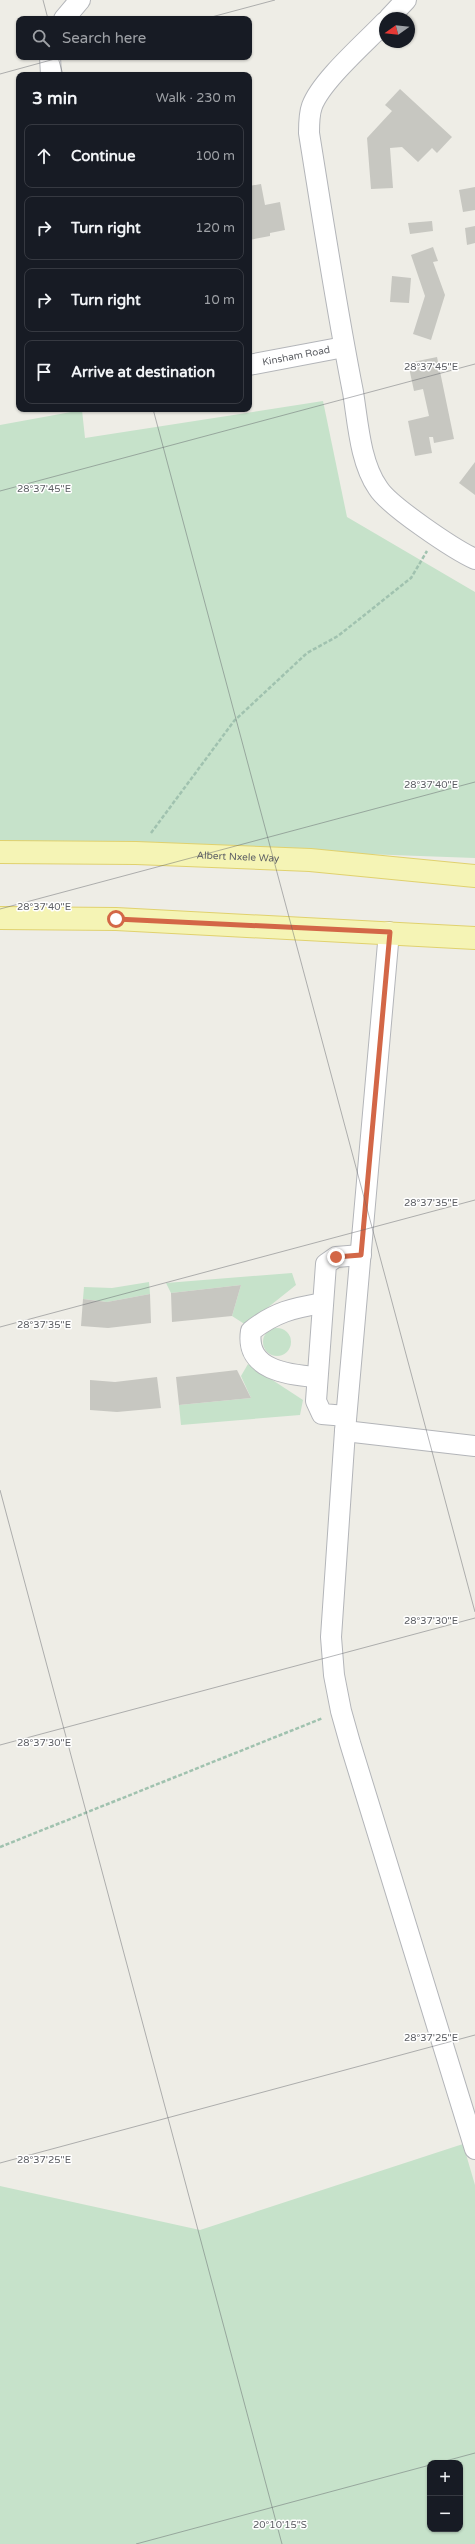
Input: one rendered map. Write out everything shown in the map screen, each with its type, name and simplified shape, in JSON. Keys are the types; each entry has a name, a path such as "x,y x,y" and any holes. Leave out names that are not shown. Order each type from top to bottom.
{"main road":[{"name":"Albert Nxele Way","path":"0,852 136,853 310,860 475,876"},
{"path":"0,918 116,919 390,932 475,938"}],"street":[{"path":"67,16 80,0"},
{"path":"395,12 406,0"},
{"path":"379,28 320,90 312,105 309,118 309,133 344,347 370,475 378,489 388,500 456,550 475,559"},
{"path":"50,60 51,72"},
{"name":"Kinsham Road","path":"252,364 344,347"},
{"path":"390,932 346,1424 331,1637 334,1675 341,1711 475,2149"},
{"path":"361,1255 336,1257 326,1264 316,1401 322,1414 346,1424 475,1446"},
{"path":"317,1377 290,1375 270,1366 254,1357 249,1345 251,1331 265,1320 289,1308 323,1303"}],"path":[{"path":"136,853 234,721 307,653 338,636 411,578 437,536"},
{"path":"0,1847 341,1711"}],"green space":[{"path":"323,401 347,517 475,592 475,858 0,841 0,425 71,412 82,412 85,438"},
{"path":"292,1273 296,1285 246,1325 232,1316 241,1285 171,1293 166,1283"},
{"path":"149,1282 150,1294 107,1302 83,1299 84,1287 112,1288"},
{"path":"277,1328 287,1332 291,1342 287,1352 277,1356 267,1352 263,1342 267,1332"},
{"path":"248,1364 303,1400 300,1415 181,1425 179,1405 251,1398 241,1376"},
{"path":"463,2144 475,2185 475,2544 0,2544 0,2186 200,2230"}],"building":[{"path":"400,89 452,137 437,153 432,148 418,162 402,147 390,148 393,188 371,189 367,138 392,111 385,105"},
{"path":"261,184 265,205 280,202 285,230 270,233 270,236 252,239 252,186"},
{"path":"475,187 475,210 463,212 459,190"},
{"path":"432,221 433,231 410,234 408,223"},
{"path":"475,226 475,243 467,245 465,228"},
{"path":"433,247 438,261 433,262 445,295 431,340 413,334 425,296 411,255"},
{"path":"392,276 411,278 409,303 390,302"},
{"path":"437,357 454,439 434,443 433,437 429,437 432,453 415,456 408,421 429,416 423,389 414,391 408,363"},
{"path":"475,462 475,495 459,483"},
{"path":"241,1285 232,1316 172,1322 171,1293"},
{"path":"150,1294 151,1323 108,1328 81,1326 83,1299 107,1302"},
{"path":"237,1370 251,1398 179,1405 176,1377"},
{"path":"157,1377 161,1408 117,1412 90,1410 90,1380 115,1382"}],"route":[{"path":"116,919 390,932 361,1255 336,1257"}]}
